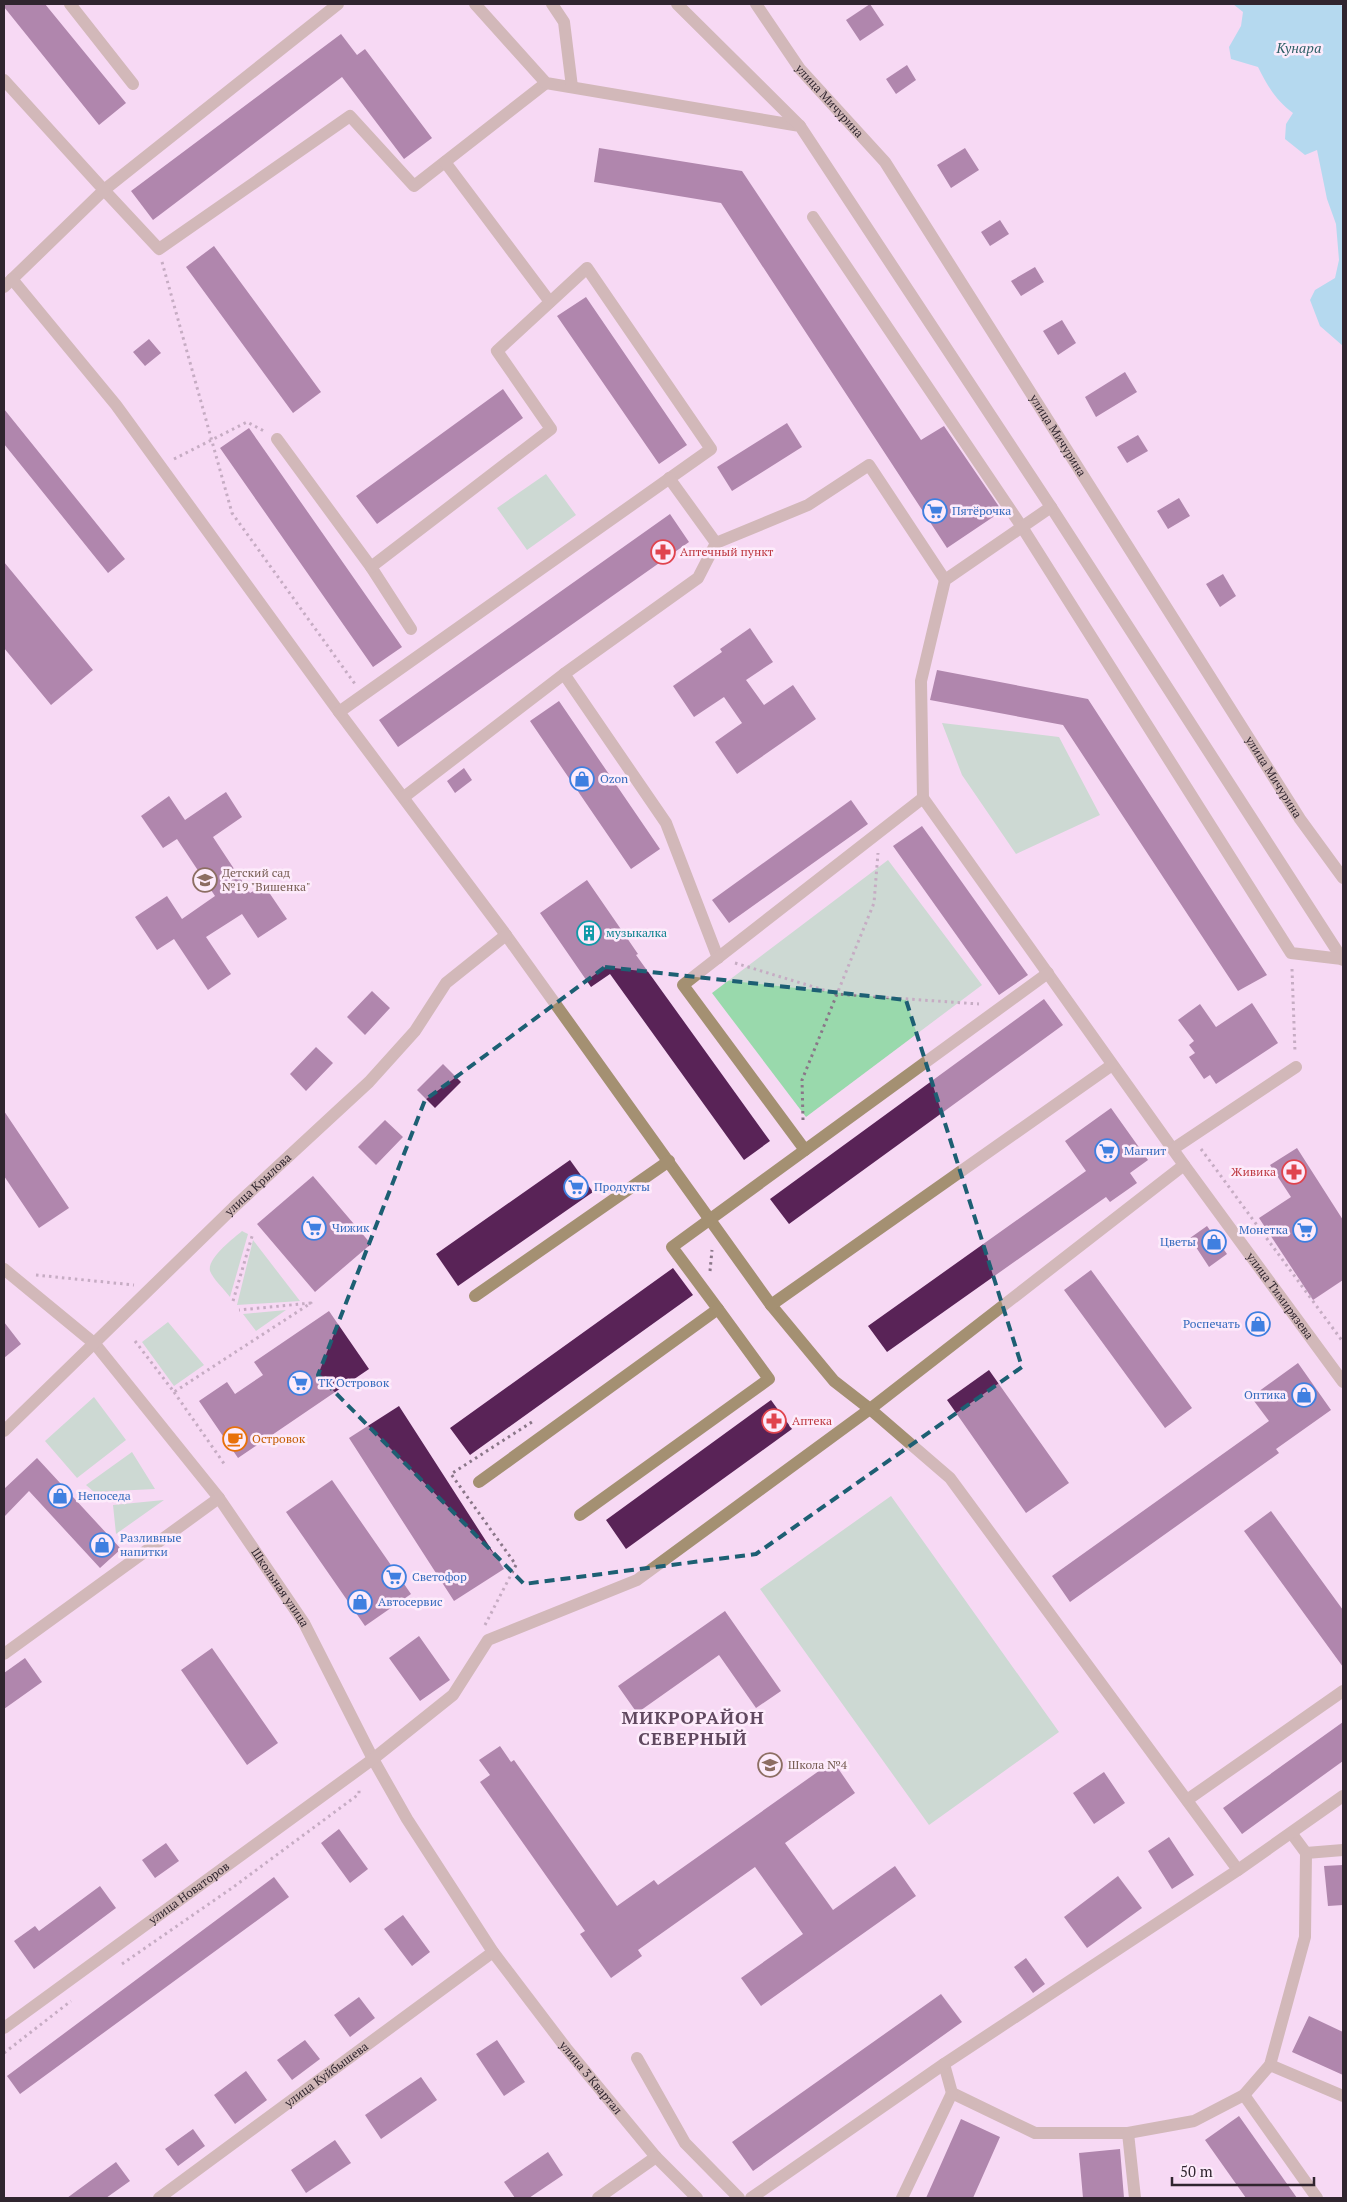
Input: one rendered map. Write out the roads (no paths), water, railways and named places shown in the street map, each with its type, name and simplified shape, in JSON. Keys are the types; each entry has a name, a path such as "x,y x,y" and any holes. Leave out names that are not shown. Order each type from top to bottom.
{"street":[{"path":"70,4 133,84"},
{"path":"338,4 104,190 8,283 116,405 339,712 506,935 771,1305 834,1381 870,1409 950,1478 1238,1870"},
{"path":"476,4 546,83 800,126"},
{"path":"552,4 564,22 572,87"},
{"path":"677,4 800,126 1051,507 1343,959"},
{"name":"улица Мичурина","path":"756,4 800,68 885,162 1295,811 1343,878"},
{"path":"4,80 159,249 350,116 414,186 546,83"},
{"path":"445,162 550,302"},
{"path":"813,217 1022,527 1291,953 1343,959"},
{"path":"339,712 711,449 587,268 497,351 551,429 371,567"},
{"path":"277,439 371,567 411,629"},
{"path":"404,797 564,674 698,578 716,543 808,505 870,465 945,580"},
{"path":"669,478 716,543"},
{"path":"805,1150 683,985 923,798 921,681 945,580 1051,507"},
{"path":"564,674 666,823 718,958"},
{"name":"улица Тимирязева","path":"923,798 1184,1165 1343,1382"},
{"name":"улица Крылова","path":"4,1431 235,1206 369,1082 415,1031 446,982 506,935"},
{"path":"580,1515 769,1379 672,1246 1048,973"},
{"path":"771,1305 1112,1064"},
{"path":"1173,1149 1296,1067"},
{"path":"475,1296 669,1161"},
{"name":"улица Новаторов","path":"4,2028 373,1759 453,1695 488,1640 637,1580 870,1409 1184,1165"},
{"name":"Школьная улица","path":"6,1270 95,1344 219,1498 304,1623 373,1759 407,1819 493,1952"},
{"path":"479,1482 718,1309"},
{"path":"4,1654 219,1498"},
{"path":"1187,1800 1343,1691"},
{"path":"751,2198 944,2064 1292,1834 1343,1796"},
{"path":"952,2092 1035,2133 1128,2133 1194,2121 1244,2095 1270,2065 1304,1937 1306,1853 1292,1834"},
{"path":"1306,1853 1343,1850"},
{"name":"улица 3 Квартал","path":"493,1952 566,2048 656,2157 697,2198"},
{"name":"улица Куйбышева","path":"159,2198 493,1952"},
{"path":"637,2058 685,2143 739,2198"},
{"path":"902,2198 952,2092 944,2064"},
{"path":"1270,2065 1343,2096"},
{"path":"1244,2095 1317,2198"},
{"path":"1128,2133 1135,2198"},
{"path":"598,2198 656,2157"}],"water":[{"name":"Кунара","path":"1233,4 1340,4 1343,7 1343,346 1320,326 1310,300 1315,290 1335,278 1339,260 1336,224 1327,199 1317,150 1305,155 1285,139 1286,124 1293,113 1272,92 1258,67 1231,59 1229,47 1241,26 1243,12"}],"place":[{"name":"Пятёрочка","path":"935,511"},
{"name":"Аптечный пункт","path":"663,552"},
{"name":"Ozon","path":"582,779"},
{"name":"Детский сад №19 \"Вишенка\"","path":"205,880"},
{"name":"музыкалка","path":"589,933"},
{"name":"Магнит","path":"1107,1151"},
{"name":"Живика","path":"1294,1172"},
{"name":"Продукты","path":"576,1187"},
{"name":"Чижик","path":"314,1228"},
{"name":"Монетка","path":"1305,1230"},
{"name":"Цветы","path":"1214,1242"},
{"name":"Роспечать","path":"1258,1324"},
{"name":"ТК Островок","path":"300,1383"},
{"name":"Оптика","path":"1304,1395"},
{"name":"Аптека","path":"774,1421"},
{"name":"Островок","path":"235,1439"},
{"name":"Непоседа","path":"60,1496"},
{"name":"Разливные напитки","path":"102,1545"},
{"name":"Светофор","path":"394,1577"},
{"name":"Автосервис","path":"360,1602"},
{"name":"Школа №4","path":"770,1765"}],"district":[{"name":"МИКРОРАЙОН СЕВЕРНЫЙ","path":"693,1728"}]}
